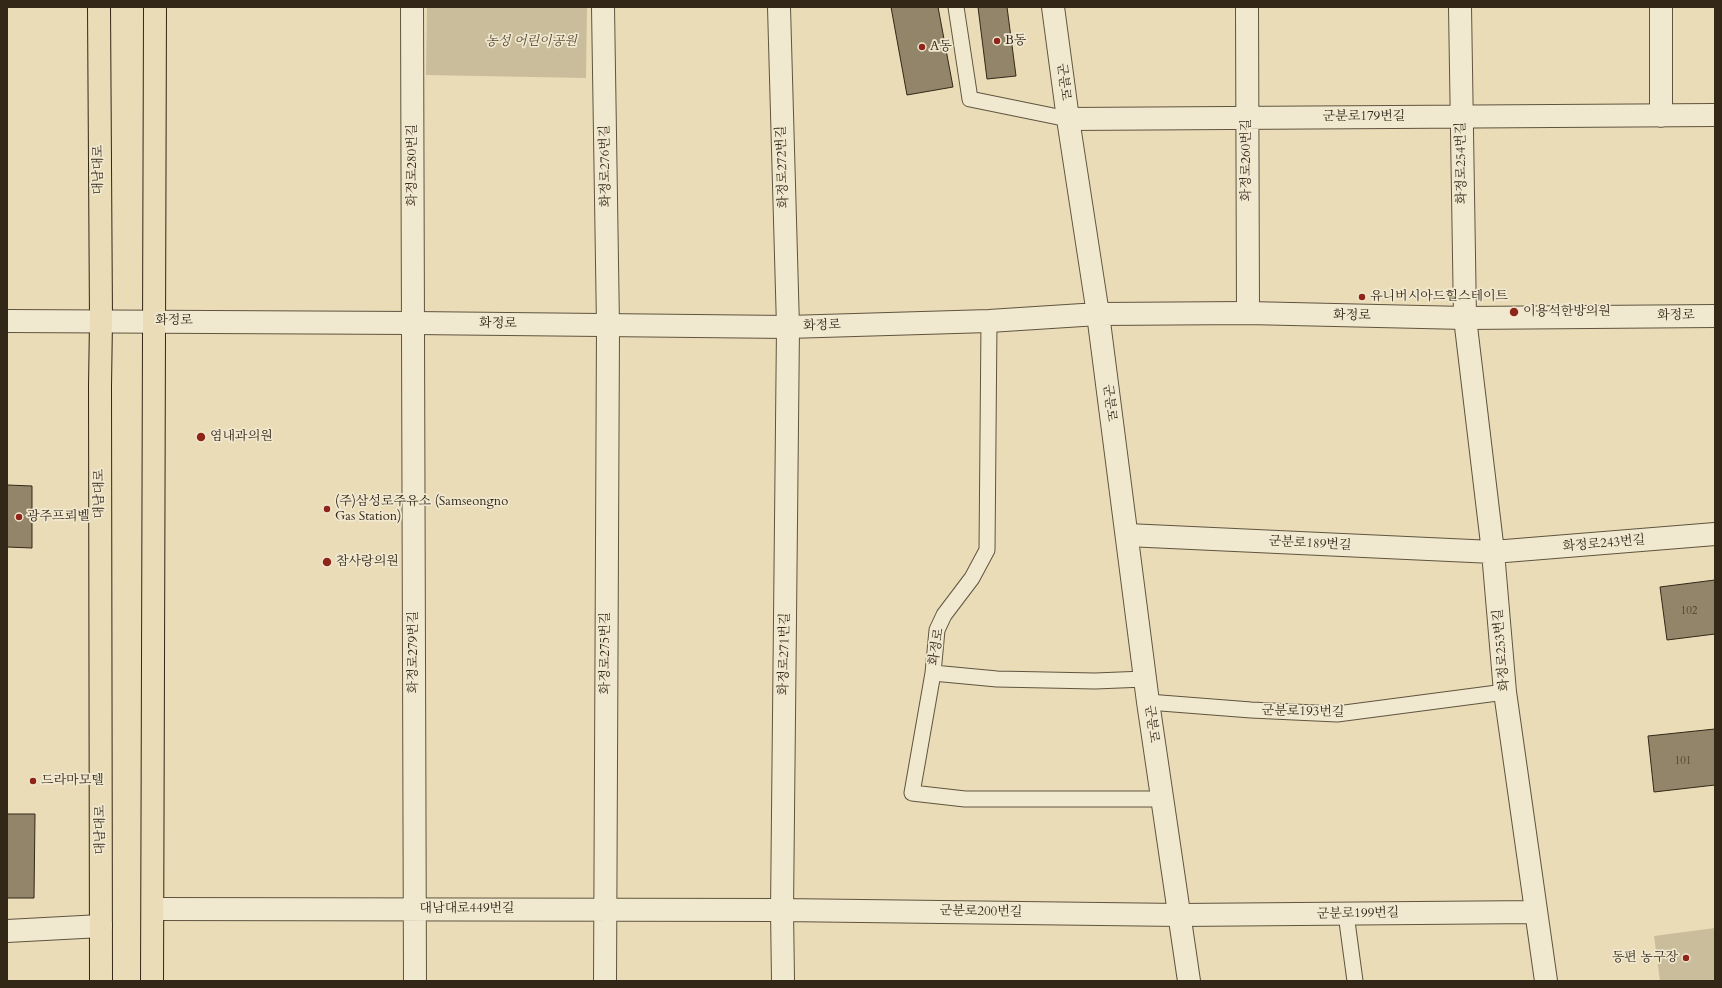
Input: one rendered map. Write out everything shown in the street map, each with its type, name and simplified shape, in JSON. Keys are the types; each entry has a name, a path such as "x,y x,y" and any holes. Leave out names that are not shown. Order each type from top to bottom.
{"main road":[{"name":"대남대로","path":"99,7 101,321 101,981"},
{"path":"152,981 155,7"}],"street":[{"name":"화정로280번길","path":"412,7 414,322"},
{"name":"화정로276번길","path":"603,7 608,326"},
{"name":"화정로272번길","path":"778,7 788,327"},
{"name":"군분로","path":"1054,7 1068,119 1098,314 1148,702 1189,981"},
{"name":"화정로260번길","path":"1247,7 1248,313"},
{"name":"화정로254번길","path":"1460,7 1465,318"},
{"path":"1661,7 1661,116"},
{"name":"군분로179번길","path":"1068,119 1715,115"},
{"name":"화정로","path":"7,321 414,322 608,326 788,327 989,321 1098,314 1248,313 1465,318 1715,316"},
{"name":"화정로253번길","path":"1465,318 1493,552 1506,692 1546,981"},
{"name":"화정로279번길","path":"414,322 415,981"},
{"name":"화정로275번길","path":"605,981 604,910 608,326"},
{"name":"화정로271번길","path":"783,981 782,910 788,327"},
{"name":"화정로243번길","path":"1493,552 1715,534"},
{"name":"군분로189번길","path":"1127,535 1493,552"},
{"name":"대남대로449번길","path":"153,909 782,910"},
{"name":"군분로200번길","path":"782,910 1180,915"},
{"name":"군분로199번길","path":"1180,915 1536,912"},
{"path":"7,931 101,926"}],"lane":[{"path":"956,7 970,99 1068,119"},
{"name":"화정로","path":"989,321 987,550 972,578 944,615 937,630 933,673 912,793 965,799 1162,799"},
{"path":"933,673 997,679 1095,681 1145,679"},
{"name":"군분로193번길","path":"1148,702 1337,714 1506,692"},
{"path":"1346,914 1354,981"}],"green space":[{"name":"농성 어린이공원","path":"427,7 587,7 586,78 426,75"},
{"name":"동편 농구장","path":"1715,928 1715,981 1660,981 1654,936"}],"building":[{"name":"A동","path":"891,7 938,7 953,87 907,95"},
{"name":"B동","path":"978,7 1007,7 1016,76 987,79"},
{"name":"광주프뢰벨","path":"7,485 32,486 32,548 7,547"},
{"path":"1715,580 1715,634 1667,640 1660,587"},
{"path":"1715,729 1715,785 1654,792 1648,736"},
{"path":"7,814 35,814 34,898 7,898"}],"place":[{"name":"B동","path":"997,41"},
{"name":"A동","path":"922,47"},
{"name":"유니버시아드힐스테이트","path":"1362,297"},
{"name":"이용석한방의원","path":"1514,312"},
{"name":"염내과의원","path":"201,437"},
{"name":"(주)삼성로주유소 (Samseongno Gas Station)","path":"327,509"},
{"name":"광주프뢰벨","path":"19,517"},
{"name":"참사랑의원","path":"327,562"},
{"name":"드라마모텔","path":"33,781"},
{"name":"동편 농구장","path":"1686,958"}]}
